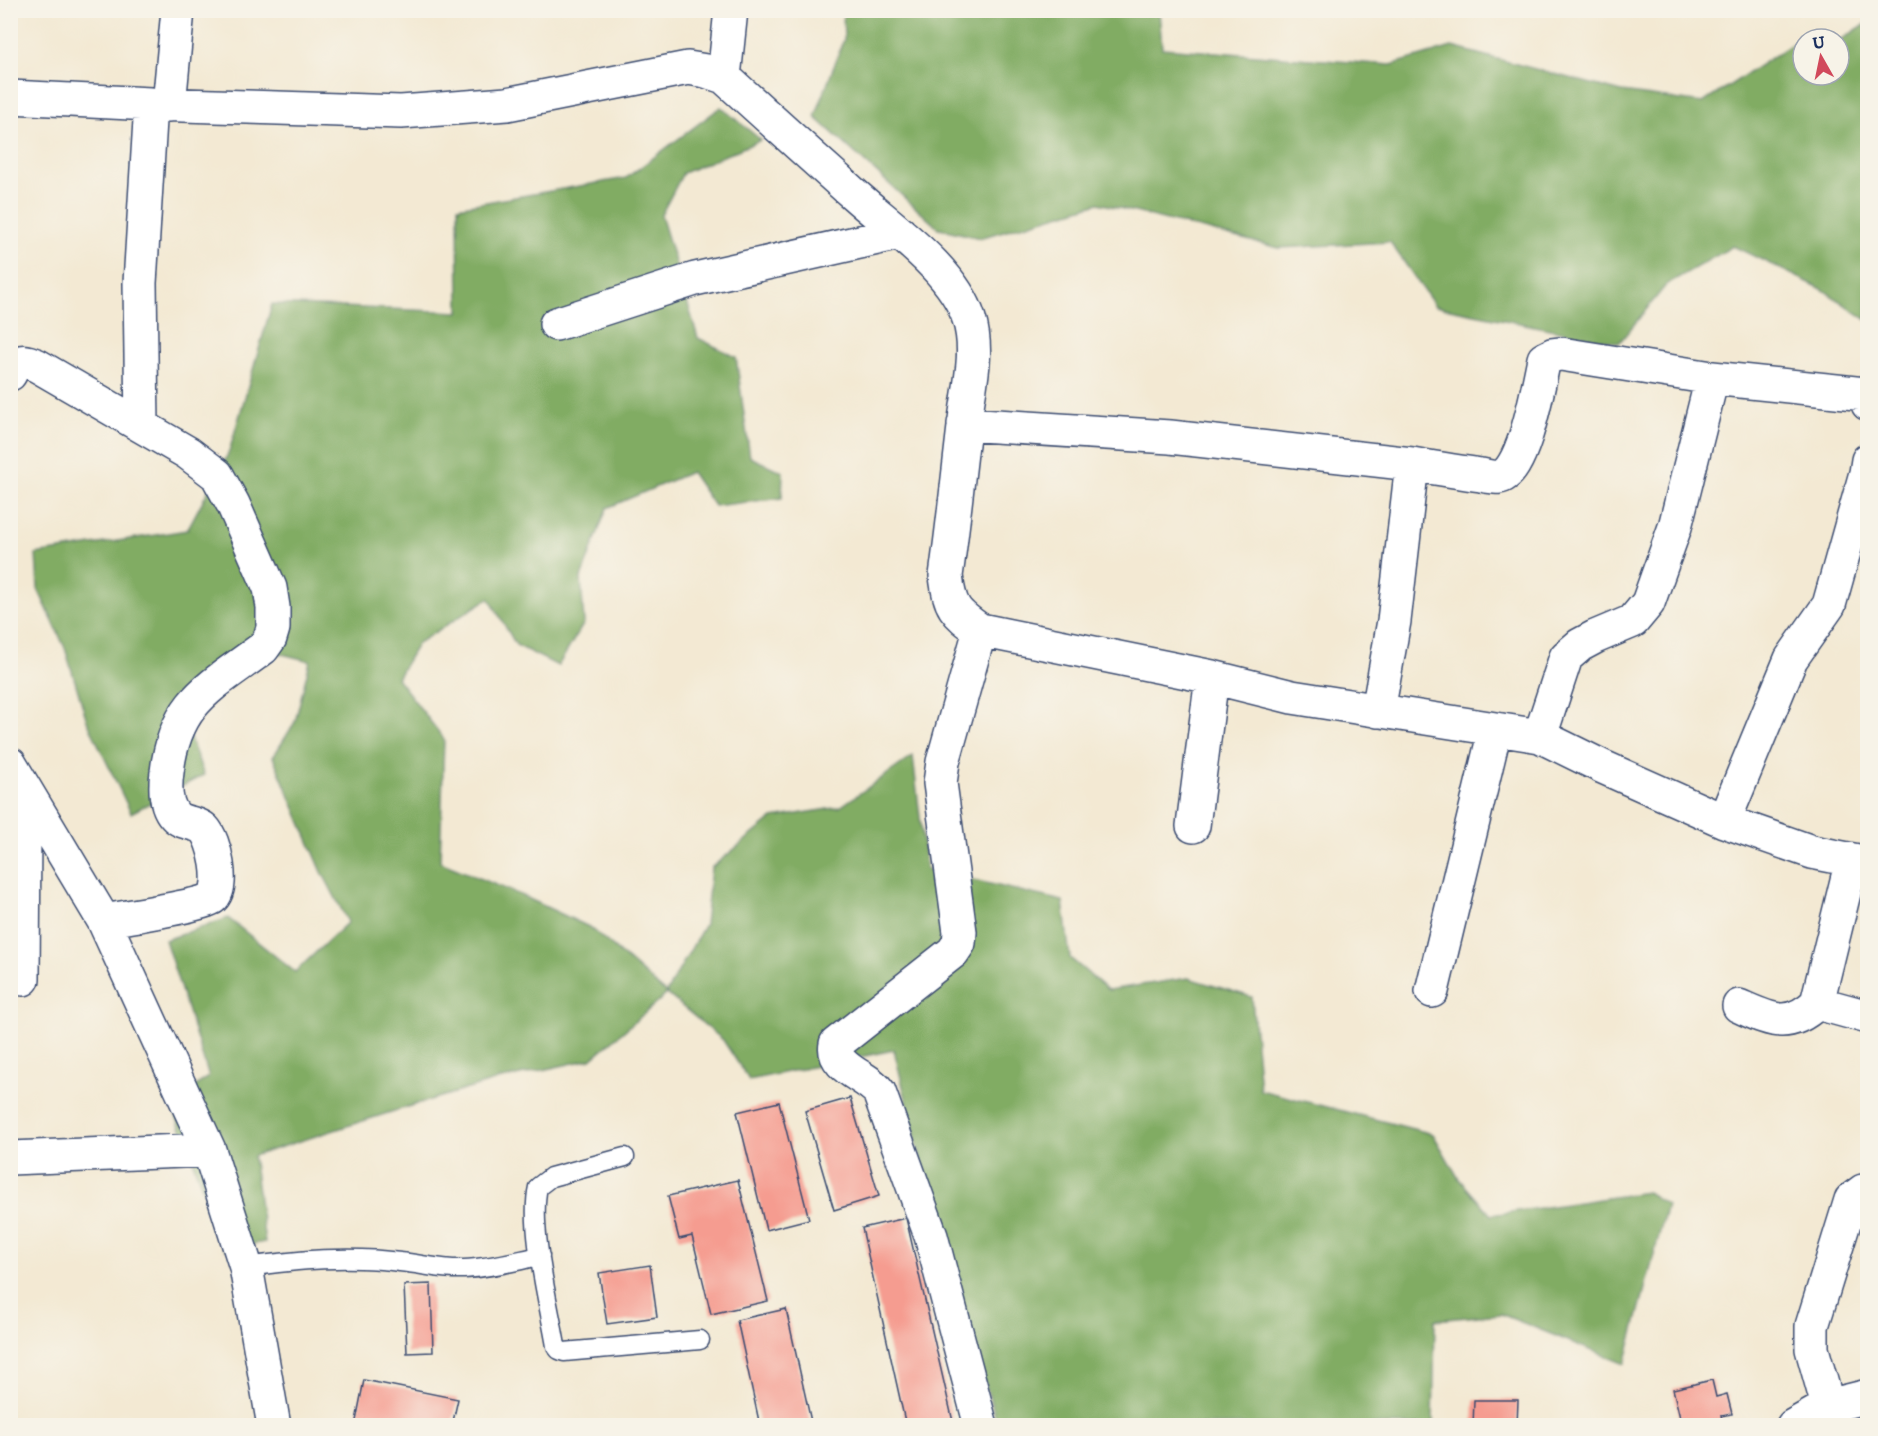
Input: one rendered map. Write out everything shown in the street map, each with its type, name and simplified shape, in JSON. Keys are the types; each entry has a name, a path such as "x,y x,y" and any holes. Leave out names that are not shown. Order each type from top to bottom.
{"street":[{"path":"142,426 140,283 160,104 178,10"},
{"path":"724,77 731,10"},
{"path":"10,97 401,112 507,104 688,68 724,77 928,257 959,298 969,318 974,364 964,424 946,576 949,598 964,618 980,630 1212,677 1292,697 1540,736 1724,821 1812,852 1860,862 1817,1003 1806,1013 1783,1021 1769,1019 1739,1006"},
{"path":"556,324 695,279 900,233"},
{"path":"964,424 1170,437 1412,464 1459,473 1500,477 1508,473 1516,462 1526,436 1544,359 1552,355 1561,354 1712,378 1865,394 1868,404"},
{"path":"10,374 14,365 28,362 189,453 217,474 233,504 270,588 273,607 273,628 270,638 263,648 201,693 190,706 174,734 169,750 166,780 168,803 176,818 203,829 212,843 218,872 217,890 211,899 104,921"},
{"path":"1540,736 1566,657 1594,637 1633,621 1648,603 1675,527 1712,378"},
{"path":"1724,821 1791,659 1828,605 1868,460"},
{"path":"1377,711 1394,621 1412,464"},
{"path":"980,630 943,762 940,783 960,932 958,943 953,952 836,1044 835,1048 840,1061 854,1073 874,1084 879,1092 932,1236 981,1425"},
{"path":"1193,826 1212,677"},
{"path":"1432,991 1495,730"},
{"path":"10,764 25,823 22,980"},
{"path":"25,823 104,921 209,1150 246,1267 274,1425"},
{"path":"1817,1003 1868,1017"},
{"path":"10,1158 209,1150"},
{"path":"1828,1406 1812,1349 1812,1326 1851,1200 1863,1191 1868,1191"},
{"path":"1793,1425 1828,1406 1868,1396"}],"lane":[{"path":"625,1157 551,1177 538,1187 535,1210 540,1256 556,1346 564,1352 700,1341"},
{"path":"246,1267 297,1260 337,1259 400,1262 429,1268 463,1269 496,1266 540,1256"}],"green space":[{"path":"843,11 1159,11 1162,48 1391,65 1452,47 1622,92 1703,103 1791,45 1791,87 1851,87 1851,33 1867,24 1867,320 1822,289 1733,246 1667,284 1619,343 1435,306 1390,242 1279,248 1099,203 980,238 938,228 815,117 844,39"},
{"path":"721,107 761,140 683,173 661,215 698,338 736,357 750,457 783,472 782,498 714,506 691,472 607,508 581,578 584,623 558,666 516,645 489,598 418,643 397,678 444,739 440,862 523,896 591,928 666,993 705,924 711,868 773,818 840,807 913,756 926,869 1063,901 1070,958 1108,990 1188,978 1252,997 1260,1090 1433,1134 1459,1179 1491,1215 1647,1192 1667,1205 1625,1364 1501,1314 1435,1320 1433,1425 998,1425 943,1251 894,1050 749,1080 723,1040 667,994 591,1059 498,1080 253,1156 265,1242 225,1250 171,1102 209,1077 165,940 228,918 295,972 348,922 322,872 273,757 295,722 310,661 246,645 176,702 204,775 131,813 87,721 65,648 38,589 36,554 187,530 229,452 272,304 459,312 458,207 626,178"}],"building":[{"path":"850,1098 879,1196 834,1210 805,1111"},
{"path":"779,1102 809,1219 766,1230 737,1112"},
{"path":"738,1180 768,1301 711,1314 692,1236 679,1239 668,1196"},
{"path":"906,1218 954,1426 906,1426 862,1228"},
{"path":"650,1265 657,1317 607,1324 599,1273"},
{"path":"431,1284 433,1352 407,1353 404,1285"},
{"path":"786,1309 812,1426 760,1426 737,1320"},
{"path":"364,1380 458,1399 452,1426 355,1426"},
{"path":"1712,1380 1716,1397 1727,1394 1732,1414 1721,1416 1723,1426 1682,1426 1673,1389"},
{"path":"1474,1400 1518,1400 1517,1426 1473,1426"}]}
